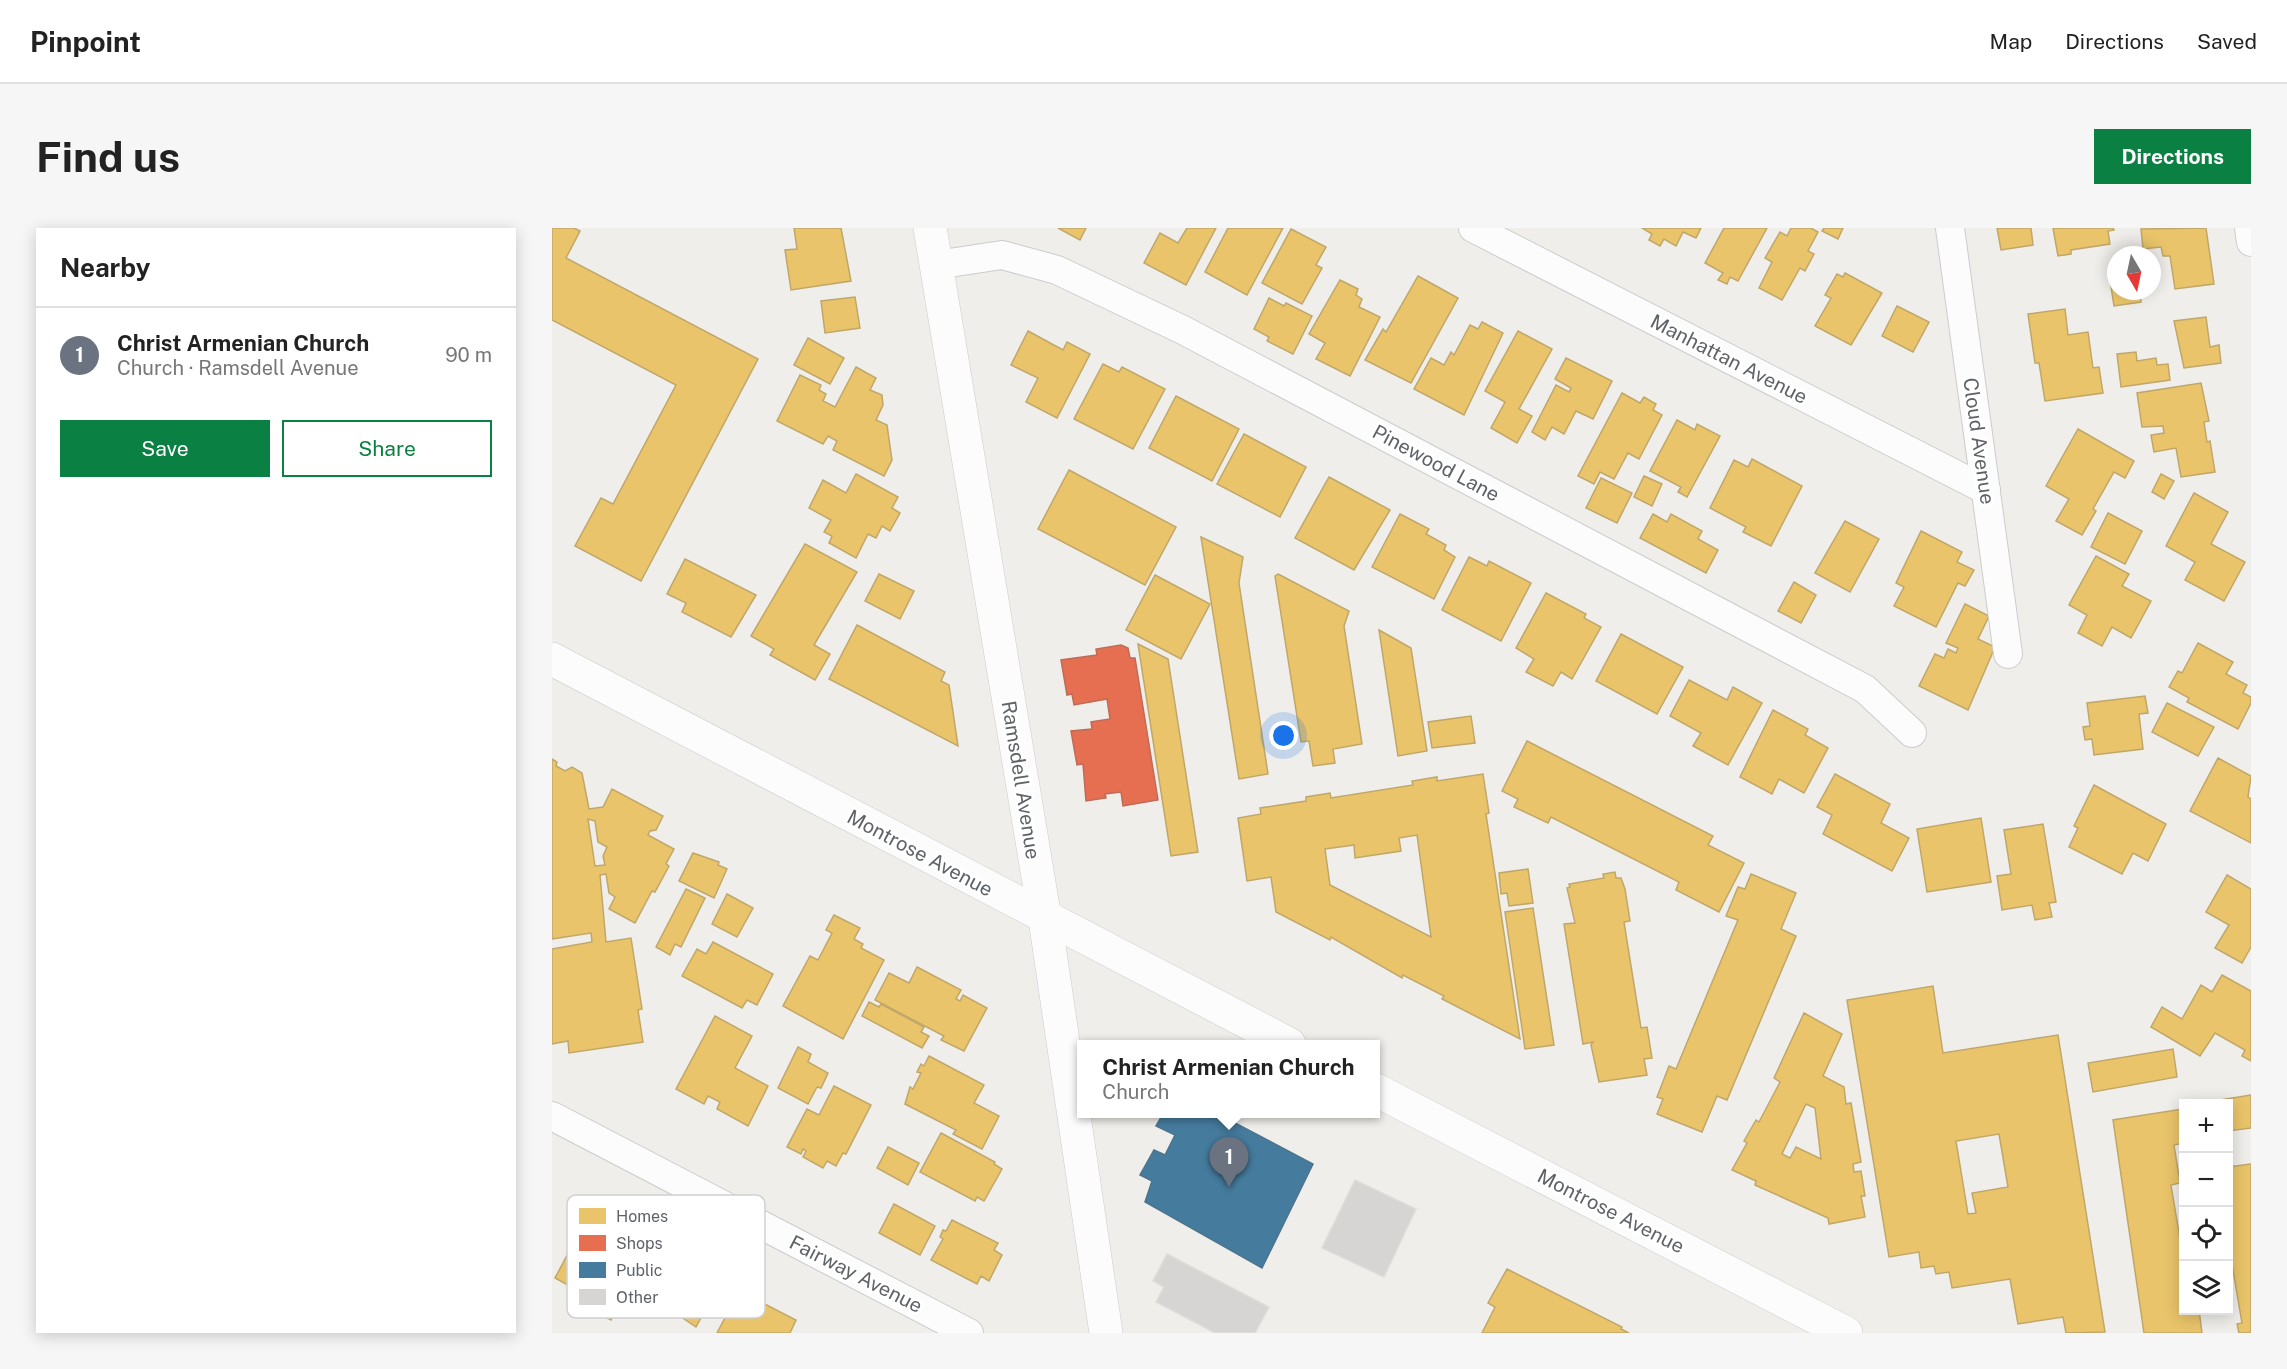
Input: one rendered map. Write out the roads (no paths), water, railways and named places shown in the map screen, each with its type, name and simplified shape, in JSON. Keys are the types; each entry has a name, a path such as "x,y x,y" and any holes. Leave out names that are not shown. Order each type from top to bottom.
{"street":[{"name":"Ramsdell Avenue","path":"930,228 1045,919 1106,1333"},
{"name":"Manhattan Avenue","path":"1473,228 1986,490"},
{"name":"Cloud Avenue","path":"1950,228 2008,654"},
{"path":"2249,228 2251,242"},
{"name":"Pinewood Lane","path":"936,265 1002,255 1057,270 1172,325 1865,689 1912,733"},
{"name":"Montrose Avenue","path":"552,659 1045,919 1281,1040"},
{"name":"Montrose Avenue","path":"1380,1092 1846,1333"},
{"name":"Fairway Avenue","path":"552,1116 704,1195"},
{"name":"Fairway Avenue","path":"765,1227 969,1333"}],"place":[{"name":"Christ Armenian Church","path":"1229,1187"}]}
